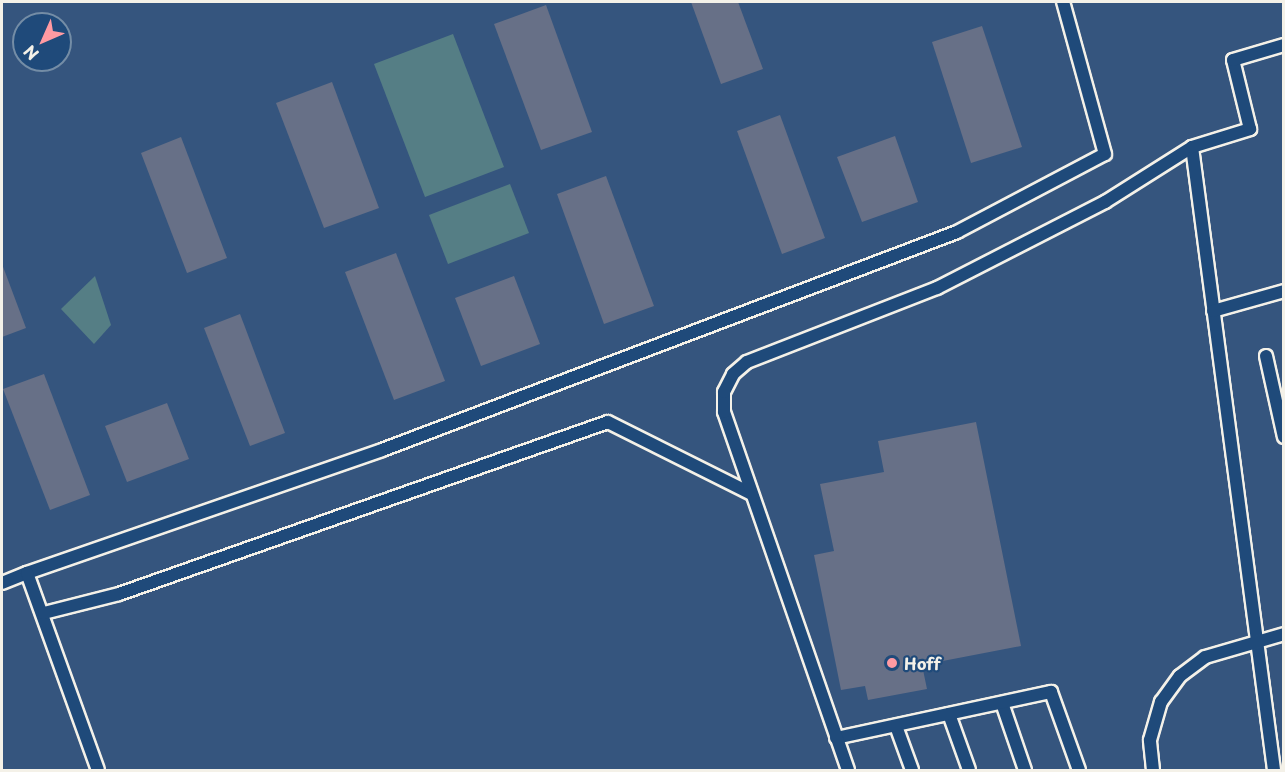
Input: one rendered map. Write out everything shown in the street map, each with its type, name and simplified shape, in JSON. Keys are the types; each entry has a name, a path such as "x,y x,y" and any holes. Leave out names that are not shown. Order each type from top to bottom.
{"lane":[{"path":"2,583 382,450 957,232 1105,154 1063,2"},
{"path":"848,771 750,493 724,412 724,392 733,374 747,362 957,278 1105,202 1192,147 1250,129 1233,60 1284,45"},
{"path":"1192,147 1255,641 1274,771"},
{"path":"1213,310 1284,291"},
{"path":"1266,356 1284,437"},
{"path":"44,613 119,594 608,422 750,493"},
{"path":"27,573 44,613 98,771"},
{"path":"1153,771 1150,740 1161,702 1180,675 1205,657 1284,634"},
{"path":"836,738 1051,692 1079,771"},
{"path":"1002,703 1025,771"},
{"path":"949,714 969,771"},
{"path":"896,726 912,771"}],"green space":[{"path":"453,34 504,167 425,197 374,64"},
{"path":"510,184 529,233 448,264 429,215"},
{"path":"95,276 111,325 94,344 61,309"}],"building":[{"path":"691,2 738,2 763,69 721,84"},
{"path":"546,5 592,132 541,150 494,24"},
{"path":"982,26 1022,147 971,163 932,42"},
{"path":"332,82 379,208 324,228 276,103"},
{"path":"780,115 825,238 782,254 737,131"},
{"path":"895,136 918,202 862,222 837,157"},
{"path":"181,137 227,258 187,273 141,153"},
{"path":"606,176 654,306 604,324 557,194"},
{"path":"396,253 445,381 394,400 345,272"},
{"path":"2,264 26,328 2,337"},
{"path":"514,276 540,344 481,366 455,298"},
{"path":"240,314 285,433 250,446 204,328"},
{"path":"44,374 90,495 50,510 3,389"},
{"path":"167,403 189,459 127,482 105,426"},
{"path":"976,422 1021,646 922,665 927,689 868,700 865,686 841,690 814,555 834,551 820,484 884,472 878,441"}],"place":[{"name":"Hoff","path":"892,663"}]}
